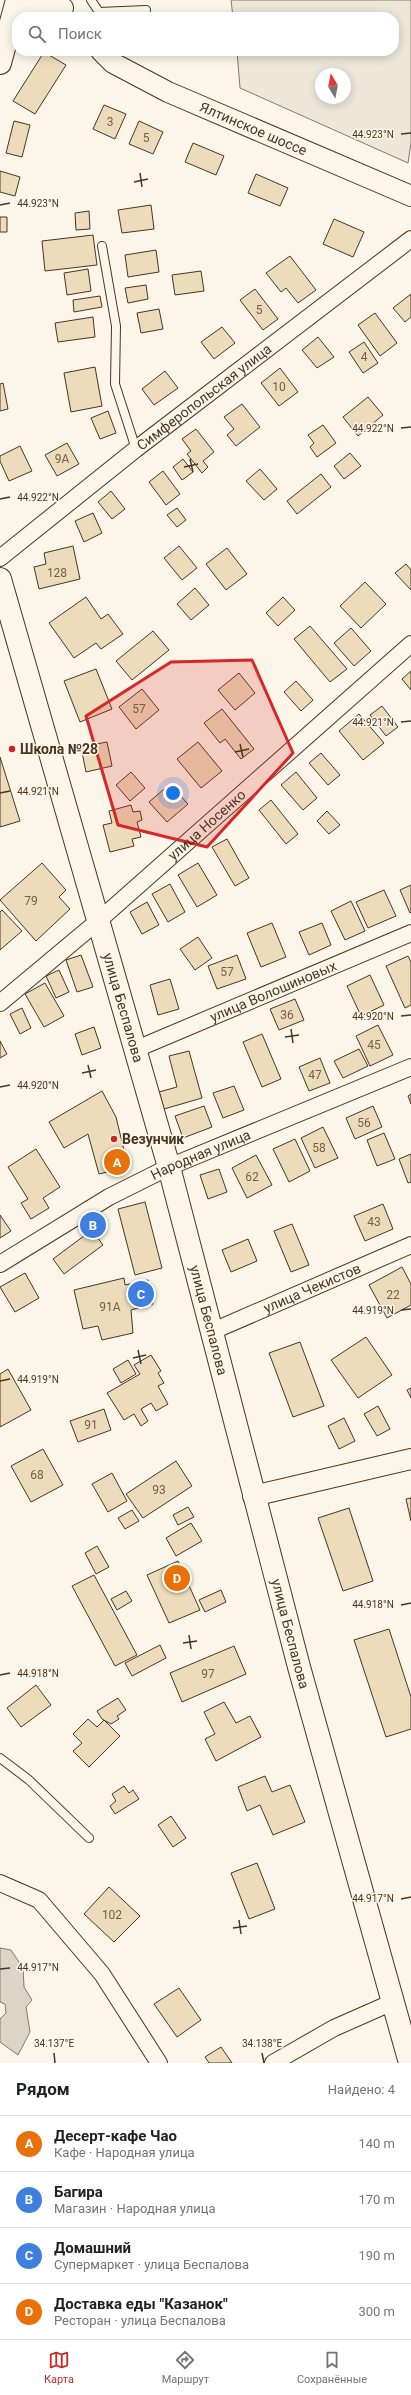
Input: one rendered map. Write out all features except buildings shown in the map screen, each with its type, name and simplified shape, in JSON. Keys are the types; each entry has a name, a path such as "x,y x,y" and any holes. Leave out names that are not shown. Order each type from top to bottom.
{"main road":[{"path":"0,63 12,17"},
{"name":"улица Беспалова","path":"0,579 97,922 169,1167 213,1331 254,1496 410,2063"}],"street":[{"path":"15,6 34,1 50,2 64,8"},
{"name":"Ялтинское шоссе","path":"106,56 113,63 168,92 411,196"},
{"name":"Симферопольская улица","path":"0,558 136,449 411,238"},
{"name":"улица Носенко","path":"0,1003 97,922 411,644"},
{"name":"улица Волошиновых","path":"134,1050 411,933"},
{"name":"Народная улица","path":"0,1264 109,1196 169,1167 411,1067"},
{"name":"улица Чекистов","path":"213,1331 411,1245"},
{"path":"254,1496 411,1459"},
{"path":"0,1883 39,1900 102,1974 159,2063"},
{"path":"273,2063 334,2028 393,2002"}],"lane":[{"path":"92,0 99,12 146,10"},
{"path":"102,246 116,326 115,384 136,449"},
{"path":"0,1758 28,1780 89,1838"}],"highlighted area":[{"path":"252,660 293,753 207,847 118,825 86,716 171,662"}],"shaded area":[{"path":"231,0 411,0 411,143 408,163 240,88 237,56 399,56 399,12 232,12"},
{"path":"0,1948 11,1950 23,1968 24,1987 32,2000 26,2007 30,2032 18,2055 0,2042 0,2019 6,2013 5,2004 0,2002"}],"place":[{"name":"Школа №28","path":"12,749"},
{"name":"Везунчик","path":"114,1139"},
{"name":"Десерт-кафе Чао","path":"117,1162"},
{"name":"Багира","path":"93,1225"},
{"name":"Домашний","path":"141,1294"},
{"name":"Доставка еды \"Казанок\"","path":"177,1578"}]}
